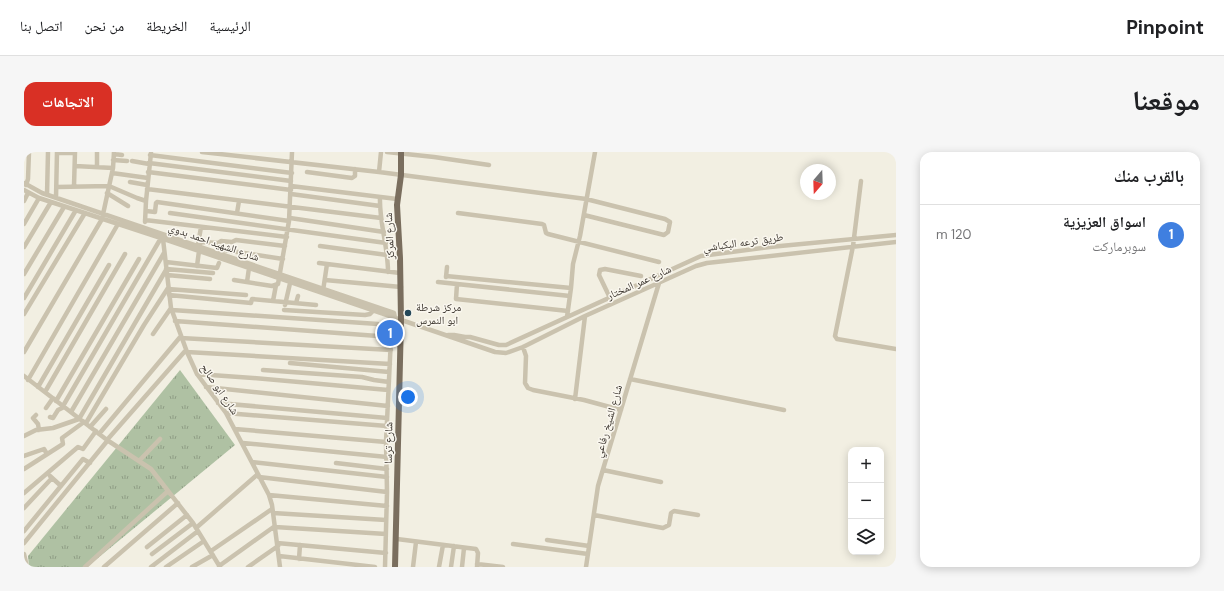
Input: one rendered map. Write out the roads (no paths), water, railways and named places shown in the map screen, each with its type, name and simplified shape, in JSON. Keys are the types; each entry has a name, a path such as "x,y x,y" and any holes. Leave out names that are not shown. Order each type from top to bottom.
{"main road":[{"name":"شارع المركز","path":"396,318 401,287 397,199 401,175 402,153"},
{"name":"شارع ترسا","path":"395,567 397,539 396,318"}],"street":[{"path":"25,184 28,179 29,152"},
{"path":"47,195 48,152"},
{"path":"56,198 57,152 75,153 74,186"},
{"path":"97,152 97,167"},
{"path":"202,152 355,169 586,199 666,219 670,222 668,232 664,235 584,215"},
{"path":"273,301 276,285 278,284 280,276 290,220 292,152"},
{"path":"379,172 381,152"},
{"path":"387,152 489,165"},
{"path":"565,320 568,311 573,264 579,241 595,152"},
{"path":"24,352 102,219 113,168 114,153 122,155"},
{"path":"145,227 148,172 151,153 292,173"},
{"path":"113,160 149,163 291,188 380,206"},
{"path":"75,166 113,168"},
{"path":"307,172 352,178 354,177 355,169"},
{"path":"148,172 397,199"},
{"path":"112,173 148,178"},
{"path":"861,181 854,243 836,328 836,338 896,349"},
{"path":"130,182 147,187 239,201 291,206 381,218"},
{"name":"شارع الشهيد احمد بدوي","path":"25,184 36,191 145,227 249,268 280,276"},
{"path":"56,187 109,186 146,201"},
{"path":"24,201 26,192"},
{"name":"شارع الشهيد احمد بدوي","path":"26,192 39,198 162,238 218,252 290,280 394,313 396,318"},
{"path":"108,193 128,206"},
{"path":"380,197 381,218 386,243 388,272"},
{"path":"24,224 39,198"},
{"path":"237,213 239,201"},
{"path":"24,247 51,202"},
{"path":"146,211 155,212 157,202 384,232"},
{"path":"24,274 64,206"},
{"path":"24,298 76,210"},
{"path":"24,314 85,213"},
{"path":"170,213 386,243"},
{"path":"458,213 542,224 544,225 546,233 548,234 659,262"},
{"path":"145,220 287,237"},
{"path":"118,224 26,378 90,427 151,469 193,523 220,566 275,526 386,534"},
{"path":"197,266 201,227"},
{"name":"طريق ترعه البكباشي","path":"611,301 679,270 701,256 882,240 896,235"},
{"path":"50,417 53,418 58,410 64,406 162,238"},
{"name":"شارع ابو صالح","path":"162,238 169,295 175,321 197,374 226,413 269,495 273,511 280,567"},
{"path":"198,247 202,242 232,242 236,240 285,246"},
{"name":"شارع عمر المختار","path":"396,318 499,353 510,352 523,347 565,320 585,316 596,308 611,301 659,283 679,270 770,251 882,240 896,242"},
{"path":"220,242 218,252 224,250 283,259"},
{"path":"320,246 387,255"},
{"path":"71,412 165,253"},
{"path":"241,261 243,253"},
{"path":"45,392 125,254"},
{"path":"46,408 54,400 139,258"},
{"path":"166,262 218,268 219,263"},
{"path":"319,263 400,273"},
{"path":"323,291 327,264"},
{"path":"38,387 109,265"},
{"path":"445,283 447,267"},
{"path":"247,282 249,268"},
{"path":"611,301 599,275 600,270 620,271 641,276"},
{"path":"166,271 213,273"},
{"path":"166,271 210,279"},
{"path":"24,436 39,430 53,428 79,418 166,271"},
{"path":"446,276 571,288"},
{"path":"234,280 247,282 268,282 276,285"},
{"path":"284,317 290,280"},
{"path":"324,280 401,287"},
{"path":"438,282 570,296"},
{"name":"شارع الشيخ رفاعي","path":"586,567 598,486 659,283"},
{"path":"457,284 456,299 568,311"},
{"path":"24,469 63,444 62,438 85,423 168,288 246,295"},
{"name":"شارع الشهيد احمد بدوي","path":"323,291 373,311 396,318"},
{"path":"169,295 251,303 252,299 316,305"},
{"path":"296,304 298,296"},
{"path":"445,335 470,336 496,345 504,346 596,308"},
{"path":"153,334 172,309 378,324"},
{"path":"284,310 365,315 370,314 373,311"},
{"path":"575,399 585,316"},
{"path":"385,567 388,390 391,337 396,318"},
{"path":"175,321 391,337"},
{"path":"24,493 78,446 83,449 181,337 390,350"},
{"path":"523,347 526,356 525,384 530,390 621,410"},
{"path":"24,542 108,440 187,351 390,364"},
{"path":"290,363 389,372"},
{"path":"263,370 362,377 389,382"},
{"path":"197,374 388,390"},
{"path":"630,379 784,410"},
{"path":"206,387 388,406"},
{"path":"218,403 387,418"},
{"path":"90,427 106,409"},
{"path":"226,413 387,426"},
{"path":"36,415 34,418 38,424 39,430"},
{"path":"235,429 386,442"},
{"path":"139,461 160,439"},
{"path":"243,443 386,457"},
{"path":"24,456 43,449 47,454"},
{"path":"24,531 83,459 90,463"},
{"path":"252,462 387,477"},
{"path":"336,463 387,469"},
{"path":"603,470 660,482"},
{"path":"48,473 61,486"},
{"path":"151,567 197,530 258,476 387,492"},
{"path":"43,477 48,482"},
{"path":"24,508 52,478"},
{"path":"85,567 168,491"},
{"path":"269,495 387,506"},
{"path":"104,567 178,503"},
{"path":"192,567 273,511 386,520"},
{"path":"594,514 663,528 669,526 671,514 674,511 698,515"},
{"path":"147,547 187,515"},
{"path":"152,554 193,523"},
{"path":"397,539 474,549 477,551 477,565 503,567"},
{"path":"547,540 589,546"},
{"path":"166,567 204,541"},
{"path":"413,567 416,542"},
{"path":"514,544 588,554"},
{"path":"248,567 278,545 300,545 386,553"},
{"path":"299,559 300,545"},
{"path":"439,567 442,545"},
{"path":"451,567 454,546"},
{"path":"462,567 464,548"},
{"path":"24,555 27,567"},
{"path":"279,556 338,565 376,567"}],"place":[{"name":"مركز شرطة ابو النمرس","path":"408,313"},
{"name":"اسواق العزيزية","path":"390,333"}]}
